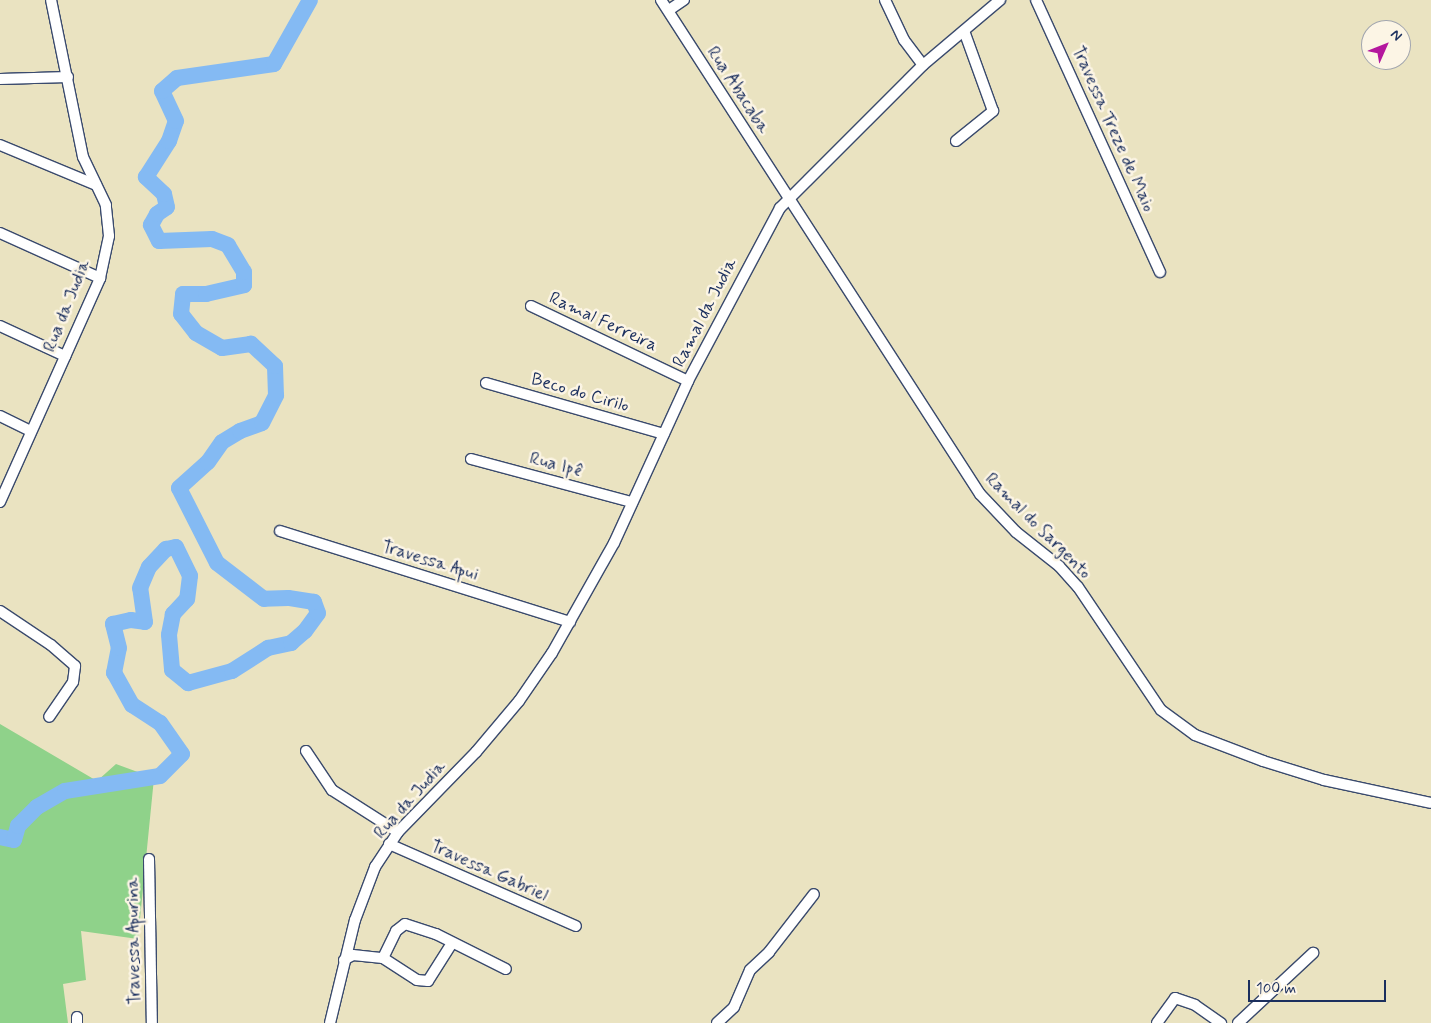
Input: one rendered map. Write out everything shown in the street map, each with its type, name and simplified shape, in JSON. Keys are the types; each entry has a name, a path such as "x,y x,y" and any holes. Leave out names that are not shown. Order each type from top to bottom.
{"street":[{"name":"Rua da Judia","path":"0,502 100,278 110,223 106,205 83,157 51,0"},
{"name":"Rua Abacaba","path":"661,0 726,104 789,197"},
{"path":"669,10 684,0"},
{"path":"885,0 904,40 923,65"},
{"name":"Ramal da Judia","path":"519,701 570,622 614,543 688,381 762,238 789,197 923,65 1000,0"},
{"name":"Travessa Treze de Maio","path":"1036,0 1160,272"},
{"path":"956,141 993,111 964,31"},
{"path":"0,79 68,77"},
{"path":"0,145 96,185"},
{"name":"Ramal do Sargento","path":"789,197 980,494 1016,532 1059,566 1078,587 1162,710 1195,735 1263,761 1324,780 1431,803"},
{"path":"0,233 100,278"},
{"name":"Ramal Ferreira","path":"531,306 688,381"},
{"path":"0,326 65,356"},
{"name":"Beco do Cirilo","path":"486,383 664,434"},
{"path":"0,416 31,431"},
{"name":"Rua Ipê","path":"471,459 632,502"},
{"name":"Travessa Apui","path":"280,531 570,622"},
{"path":"0,611 50,645 75,666 73,682 49,717"},
{"name":"Rua da Judia","path":"330,1023 354,920 375,867 398,832 476,752 519,701"},
{"path":"306,751 332,790 398,832"},
{"name":"Travessa Gabriel","path":"389,844 576,926"},
{"name":"Travessa Apurina","path":"149,859 152,1023"},
{"path":"717,1023 734,1007 750,970 769,952 814,894"},
{"path":"383,958 396,931 405,924 452,943 506,969"},
{"path":"344,960 353,955 383,958 417,980 428,981 452,943"},
{"path":"1238,1023 1313,953"},
{"path":"1157,1023 1175,998 1195,1005 1220,1023"}],"green space":[{"path":"0,724 97,781 116,764 154,778 138,939 81,931 86,980 63,984 68,1023 0,1023"}],"waterway":[{"path":"0,837 14,840 18,826 37,807 65,791 160,776 182,754 160,723 132,705 114,673 119,648 113,624 131,620 145,622 140,588 149,567 166,549 176,547 190,576 187,599 173,614 169,635 172,670 188,683 232,671 268,648 291,643 305,631 318,613 314,602 288,598 264,599 217,563 179,488 208,462 222,442 240,431 262,423 276,395 275,366 251,344 222,348 196,333 181,314 183,294 206,294 244,285 244,272 228,245 212,239 159,241 151,225 157,214 167,207 164,194 146,177 169,141 176,121 162,91 177,78 274,64 310,0"}]}
